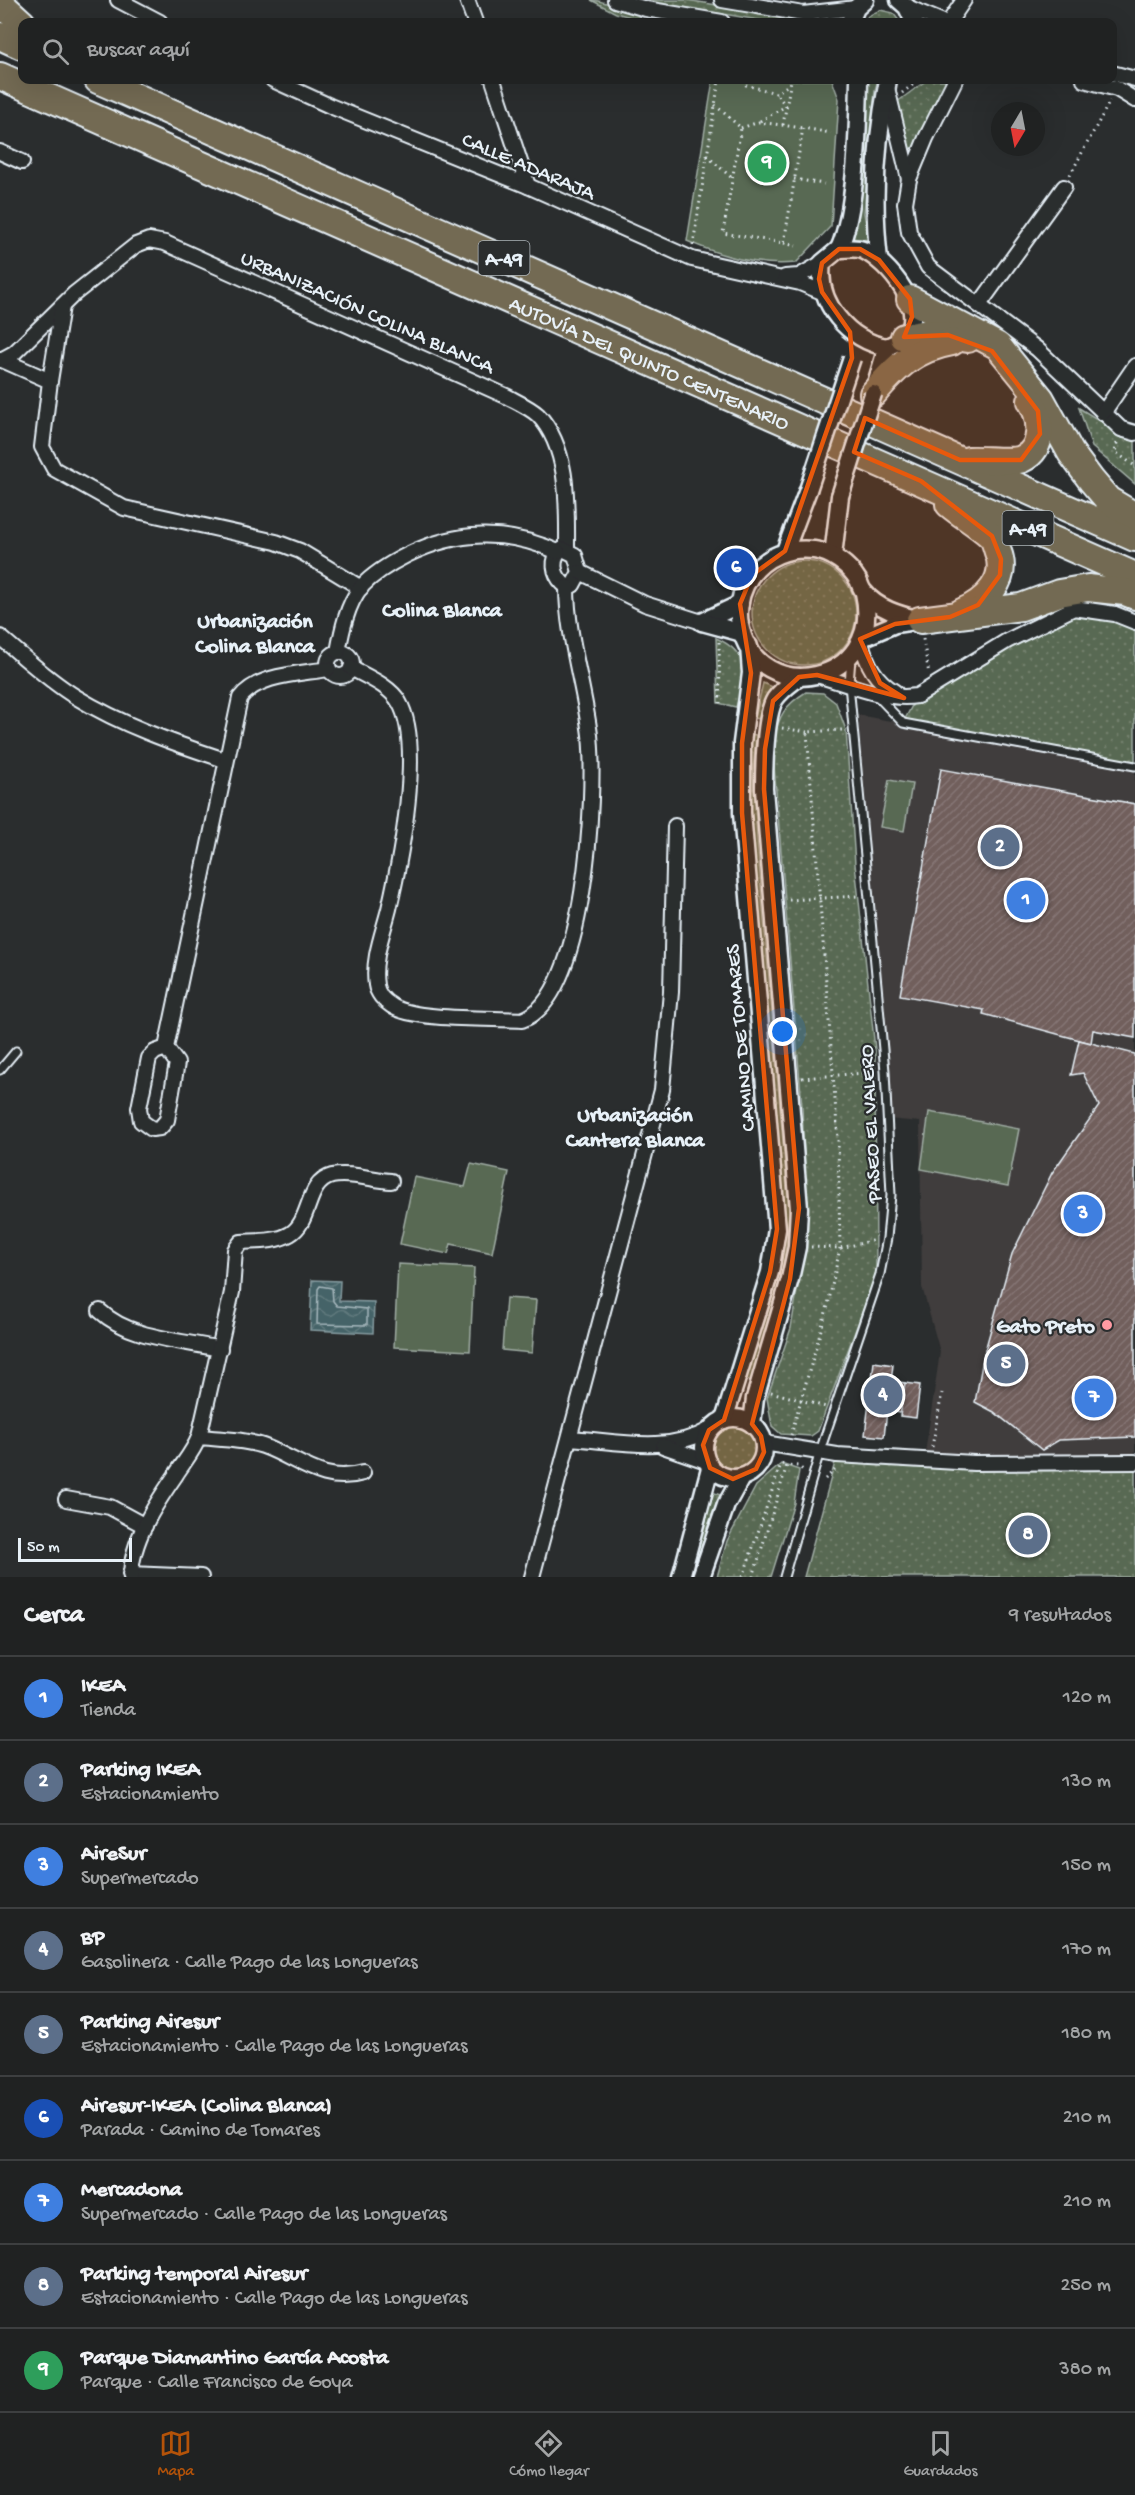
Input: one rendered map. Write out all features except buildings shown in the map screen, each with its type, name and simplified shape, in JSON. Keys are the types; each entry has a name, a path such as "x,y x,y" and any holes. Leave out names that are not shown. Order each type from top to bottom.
{"highway":[{"path":"0,3 18,19"},
{"path":"0,36 18,44"},
{"name":"AUTOVÍA DEL QUINTO CENTENARIO","path":"0,76 18,84"},
{"name":"AUTOVÍA DEL QUINTO CENTENARIO","path":"18,84 1135,576"},
{"name":"AUTOVÍA DEL QUINTO CENTENARIO","path":"107,84 1135,538"},
{"path":"910,299 998,346 1041,399 1071,453 1091,480 1108,500 1135,516"},
{"path":"896,342 928,333 967,339 992,351 1018,380 1038,411 1040,434 1032,450 1021,460 960,460"},
{"path":"873,394 901,363 934,345 967,339"},
{"path":"921,481 992,536 1001,559 1000,575 992,590 978,605 950,617"},
{"path":"920,620 1022,607 1059,593 1088,588 1125,592 1135,596"}],"street":[{"path":"118,0 140,5 155,18"},
{"path":"467,0 474,18"},
{"path":"615,0 646,9 699,18"},
{"path":"952,18 964,0"},
{"path":"730,1 803,14 859,7"},
{"path":"902,2 912,18"},
{"path":"902,2 936,18"},
{"path":"1117,74 1135,79"},
{"name":"CALLE ADARAJA","path":"282,84 330,106 528,186 692,259 773,279 800,283 822,292"},
{"path":"494,84 528,186"},
{"path":"773,279 799,276 822,263 839,249 846,234 850,210 859,84"},
{"path":"953,84 926,138 909,179 905,203 909,231 928,267 1037,349 1121,429 1135,433"},
{"path":"1098,84 1116,89 1135,100"},
{"path":"879,260 874,215 881,116 889,89"},
{"path":"889,89 909,179"},
{"path":"0,152 22,162"},
{"path":"979,305 1064,187"},
{"name":"URBANIZACIÓN COLINA BLANCA","path":"0,359 27,341 62,306 136,245 155,240 506,396 538,415 554,444 565,489 562,551 554,565 556,574 567,587"},
{"path":"833,556 840,496 873,394 896,342 912,317 910,299 879,260 860,249 839,249"},
{"path":"822,263 819,279 822,292 850,332 869,344 896,342"},
{"path":"62,306 42,447 48,462 62,475 124,508 247,534 284,545 300,551 361,588"},
{"path":"786,551 852,358 850,332"},
{"name":"URBANIZACIÓN COLINA BLANCA","path":"0,359 50,381"},
{"path":"1103,413 1135,366"},
{"path":"338,652 343,627 361,588 394,562 422,548 461,536 492,534 511,536 562,551 579,561 580,572 573,585 567,587 568,609 590,737 592,809 581,898 574,930 554,991 545,1006 534,1016 522,1020 413,1012 394,1007 383,999 376,988 376,962 393,889 407,800 409,746 399,702 390,691 351,668"},
{"path":"904,698 880,683 858,645 867,616 864,593 852,572 833,556 818,551 786,551 766,560 752,575 740,604 745,640 760,660 774,670 800,677 817,675 840,666 858,645 895,624 920,620"},
{"path":"580,572 645,604 702,622 745,640"},
{"path":"864,593 892,613 920,620"},
{"path":"702,622 740,604"},
{"path":"817,675 874,693 904,698 917,696 1007,641 1074,608 1115,614 1135,622"},
{"path":"0,637 62,687 104,712 156,736 225,760"},
{"name":"CAMINO DE TOMARES","path":"724,1419 770,1272 777,1229 742,813 742,743 751,673 745,640"},
{"path":"166,1048 225,760 240,698 246,689 258,682 328,669 338,676 344,675 351,668 351,659 347,654 338,652 330,657 328,669"},
{"path":"752,1424 758,1388 797,1247 799,1208 764,789 765,749 773,701 785,687 800,677"},
{"path":"532,1577 662,1090 671,992 675,826"},
{"path":"166,1048 176,1058 177,1071 167,1120 160,1128 152,1129 141,1121 139,1108 149,1058 155,1052 166,1048"},
{"path":"201,1577 130,1576 132,1561 145,1526 191,1454 199,1437 234,1285 237,1244 280,1238 297,1229 308,1210 315,1189 328,1177 391,1181"},
{"path":"100,1311 111,1321 128,1329 220,1348"},
{"path":"570,1438 661,1445 691,1440 724,1419 743,1419 752,1424 764,1443 761,1461 749,1474 741,1478 724,1477 708,1464 661,1445"},
{"path":"681,1577 708,1464 703,1445 709,1430"},
{"path":"199,1437 253,1443 329,1476 350,1477 363,1473"},
{"path":"764,1443 837,1455 930,1461 1043,1464 1135,1462"},
{"path":"701,1577 726,1505 741,1478"},
{"path":"66,1499 110,1507 145,1526"}],"lane":[{"name":"PASEO EL VALERO","path":"784,1577 820,1451 880,1274 887,1238 891,1196 885,1071 855,729 849,684 858,645"},
{"path":"874,693 903,723 1135,766"},
{"path":"0,1070 16,1051"}],"path":[{"path":"692,259 718,84"},
{"path":"745,84 776,93 786,106"},
{"path":"776,93 788,84"},
{"path":"783,125 791,84"},
{"path":"889,89 906,84"},
{"path":"1064,187 1116,89"},
{"path":"715,105 741,128"},
{"path":"741,128 759,122 786,106"},
{"path":"759,122 831,133"},
{"path":"741,128 723,233 796,246"},
{"path":"784,243 803,128"},
{"path":"707,156 732,178"},
{"path":"794,179 824,184"},
{"path":"1121,429 1115,452 1135,466"},
{"path":"920,620 931,688"},
{"path":"719,640 720,703"},
{"path":"769,726 807,732 855,729"},
{"path":"790,1437 828,1305 840,1248 838,1139 807,732"},
{"path":"772,902 869,896"},
{"path":"789,1078 833,1077 885,1071"},
{"path":"797,1247 840,1248 887,1238"},
{"path":"758,1388 835,1410"},
{"path":"930,1461 942,1393"},
{"path":"743,1577 781,1464 798,1466 804,1472 804,1486 820,1489 825,1477 837,1468"},
{"path":"753,1577 787,1465"}],"highlighted area":[{"path":"839,249 860,249 879,260 910,299 912,317 904,337 948,335 992,351 1038,411 1040,434 1021,460 960,460 865,418 854,452 921,481 992,536 1001,559 1000,575 978,605 950,617 895,624 860,639 880,683 904,698 817,675 799,677 773,701 765,749 764,789 799,1208 790,1279 752,1424 761,1436 764,1452 756,1469 733,1479 710,1468 703,1445 709,1430 724,1420 770,1272 777,1229 742,813 742,743 751,673 740,604 752,575 785,551 852,358 850,332 822,292 819,279 822,263"}],"shaded area":[{"path":"858,715 1135,765 1135,1462 924,1460 940,1352 922,1287 920,1122 888,1119"}],"green space":[{"path":"591,0 639,15 638,18 634,18 616,13"},
{"path":"643,0 687,0 792,18 747,18"},
{"path":"880,10 893,13 897,18 867,18"},
{"path":"712,84 833,84 839,99 831,226 796,263 754,262 687,241"},
{"path":"866,84 877,84 864,213 869,240 850,238 859,213"},
{"path":"922,84 945,84 911,163 897,102"},
{"path":"1079,408 1135,442 1135,484 1092,447"},
{"path":"804,561 824,565 841,576 852,593 856,613 852,633 841,650 824,661 804,665 784,661 767,650 756,633 752,613 756,593 767,576 784,565"},
{"path":"1074,608 1135,622 1135,765 903,723 917,696"},
{"path":"716,638 728,644 741,659 744,676 736,707 718,703"},
{"path":"763,683 773,687 764,700 759,719 755,718"},
{"path":"806,692 823,693 836,703 846,730 855,864 875,1049 876,1275 818,1431 811,1436 781,1434 772,1426 767,1398 791,1328 807,1229 802,1107 772,742 783,713 792,702"},
{"path":"751,734 756,735 753,771 757,840 789,1212 781,1277 752,1382 746,1379 782,1249 781,1198 747,775"},
{"path":"889,780 912,784 904,831 880,827"},
{"path":"929,1112 1019,1129 1008,1186 921,1169"},
{"path":"471,1164 509,1172 492,1253 451,1244 448,1254 400,1244 414,1177 465,1187"},
{"path":"398,1264 474,1268 470,1351 394,1347"},
{"path":"506,1298 536,1300 532,1353 502,1350"},
{"path":"734,1427 743,1428 750,1433 755,1440 755,1458 750,1465 743,1470 734,1471 725,1470 718,1465 713,1458 712,1449 713,1440 718,1433 725,1428"},
{"path":"837,1455 1135,1462 1135,1577 804,1577"},
{"path":"781,1464 799,1470 794,1503 771,1577 717,1577 727,1541 756,1486"},
{"path":"712,1492 720,1495 707,1528 694,1577 688,1577"}],"water":[{"path":"312,1280 340,1281 339,1301 374,1302 373,1333 310,1330"}],"place":[{"name":"Parque Diamantino García Acosta","path":"767,163"},
{"name":"Airesur-IKEA (Colina Blanca)","path":"736,568"},
{"name":"Parking IKEA","path":"1000,847"},
{"name":"IKEA","path":"1026,900"},
{"name":"AireSur","path":"1083,1214"},
{"name":"Gato Preto","path":"1107,1325"},
{"name":"Parking Airesur","path":"1006,1364"},
{"name":"BP","path":"883,1395"},
{"name":"Mercadona","path":"1094,1398"},
{"name":"Parking temporal Airesur","path":"1028,1535"}],"district":[{"name":"Colina Blanca","path":"442,608"},
{"name":"Urbanización Colina Blanca","path":"255,632"},
{"name":"Urbanización Cantera Blanca","path":"635,1126"}]}
